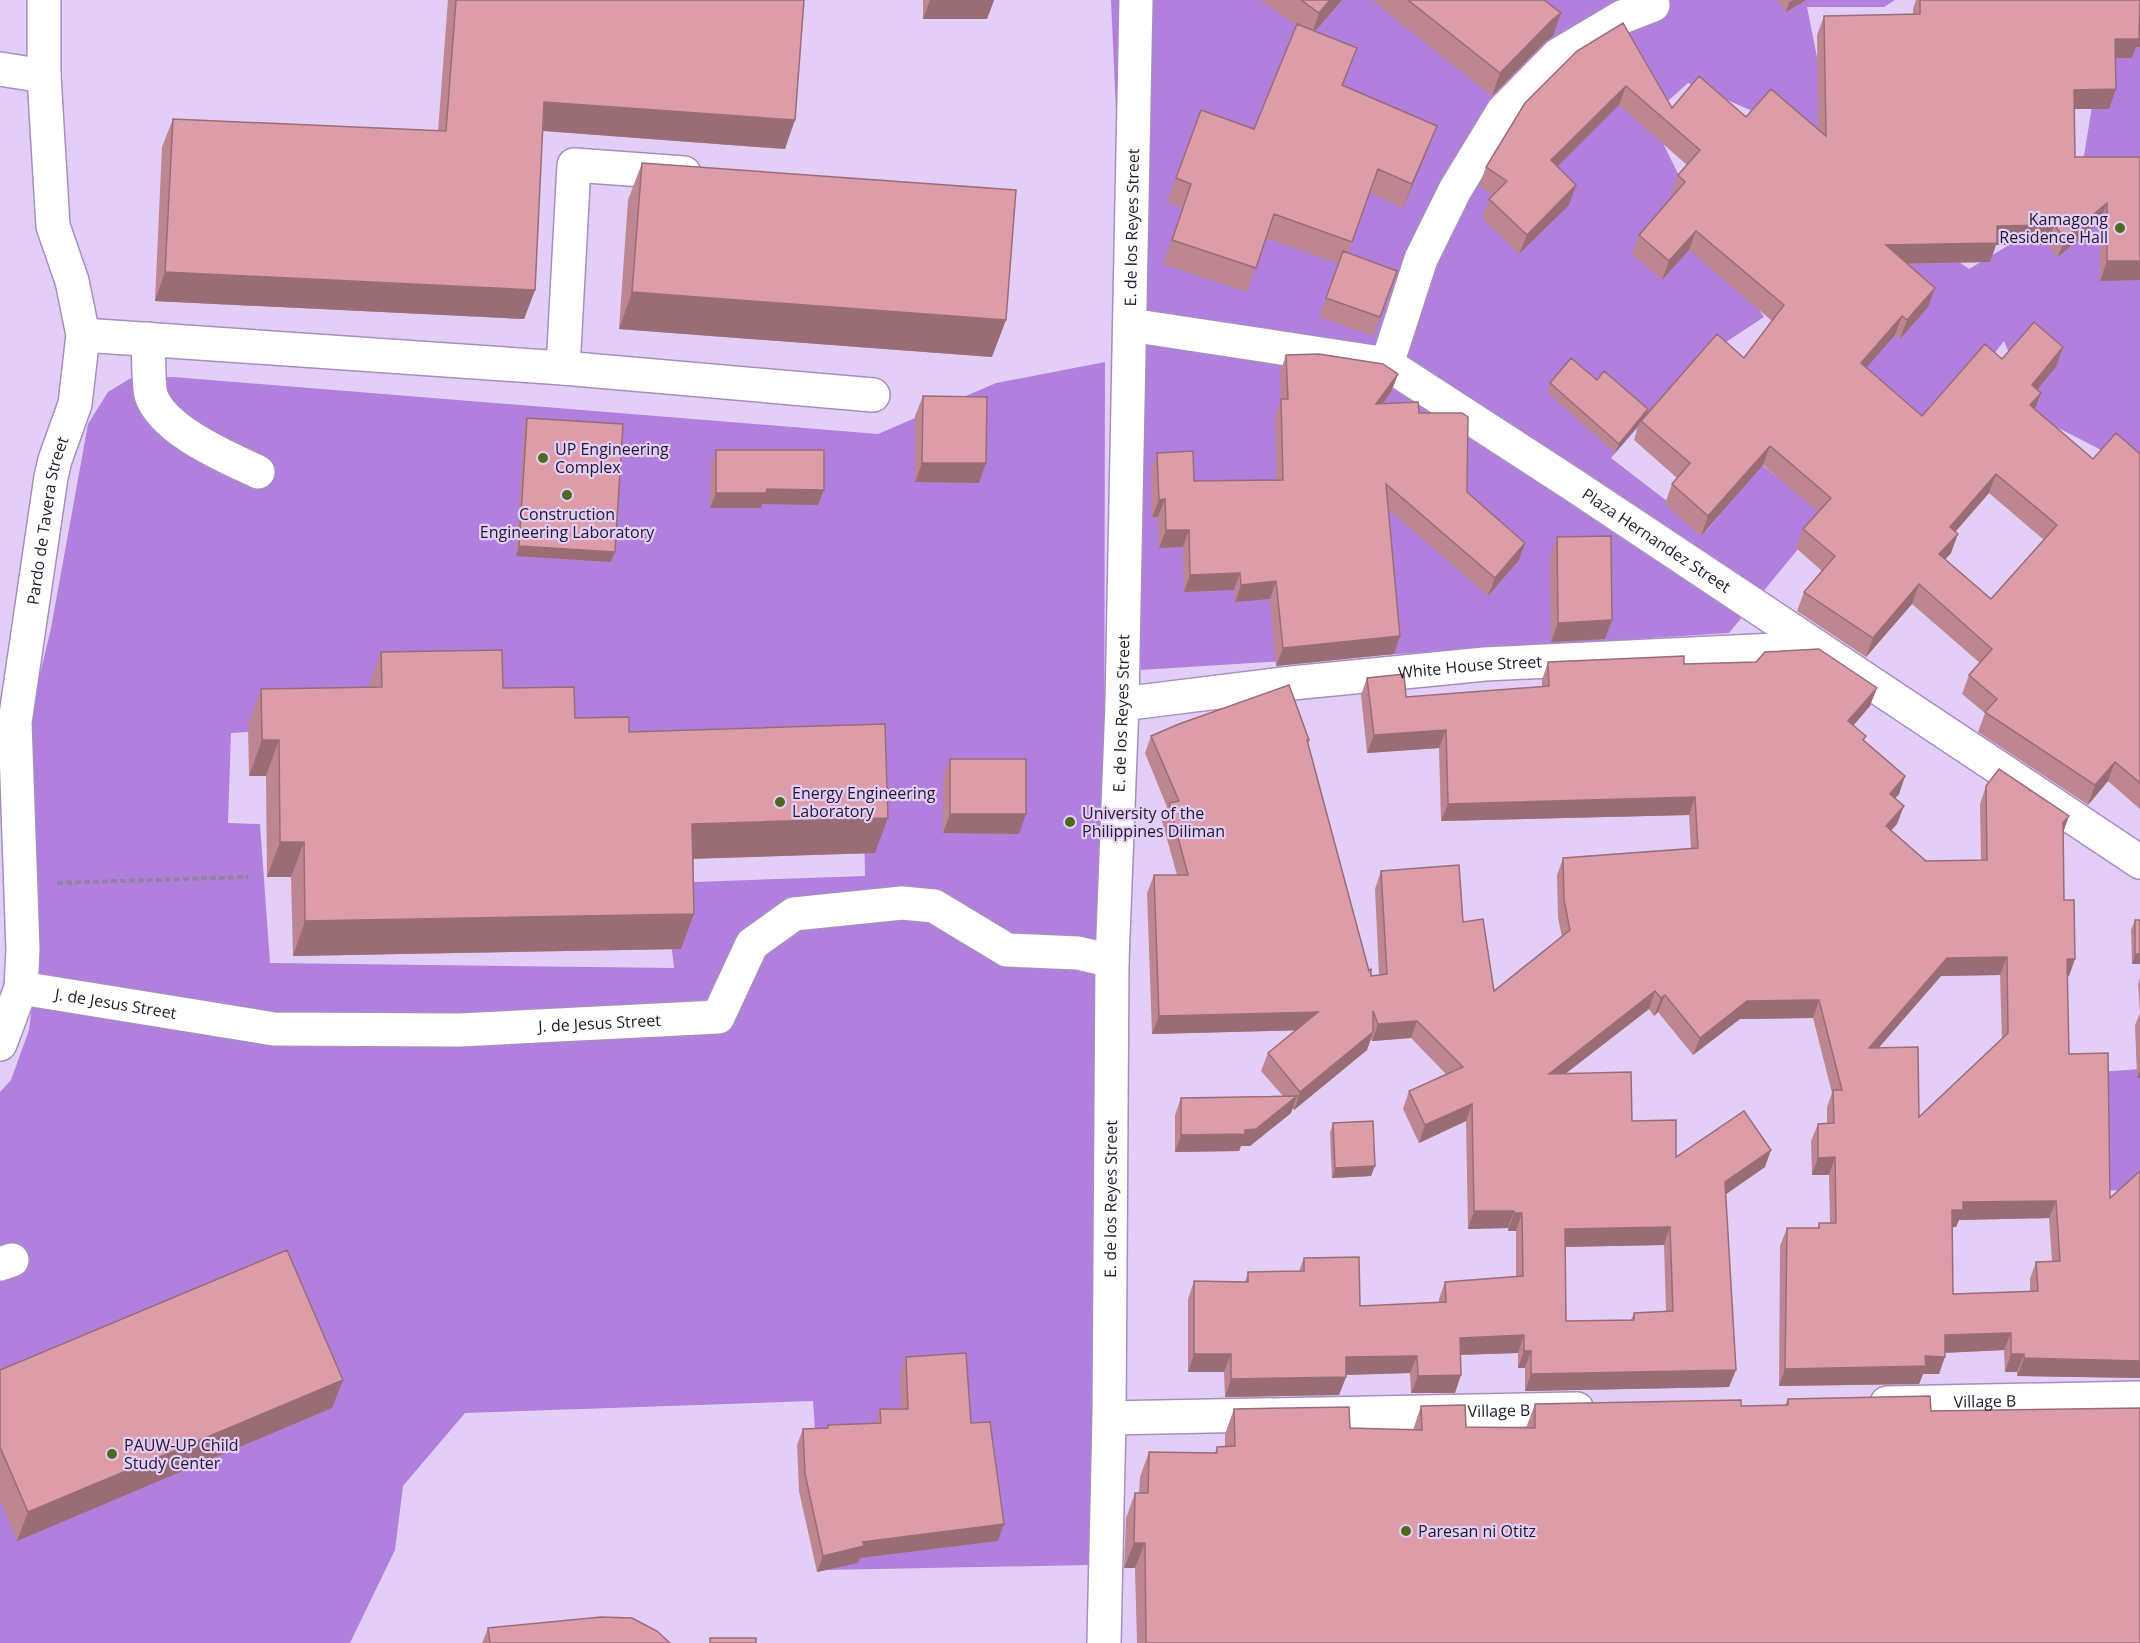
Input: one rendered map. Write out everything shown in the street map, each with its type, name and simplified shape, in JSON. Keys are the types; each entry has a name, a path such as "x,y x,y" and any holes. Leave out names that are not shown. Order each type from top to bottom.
{"street":[{"name":"Pardo de Tavera Street","path":"0,1044 21,988 23,950 7,722 51,477 75,404 83,334 72,281 53,226 44,76 44,0"},
{"name":"E. de los Reyes Street","path":"1104,1643 1109,1418 1112,961 1122,704 1136,0"},
{"path":"1388,364 1421,259 1455,190 1503,111 1558,55 1622,17 1653,5"},
{"path":"0,69 44,76"},
{"path":"563,368 574,165 715,176"},
{"name":"Plaza Hernandez Street","path":"1130,325 1388,364 1582,490 2140,862"},
{"path":"83,334 563,368 873,395"},
{"path":"148,339 152,395 164,414 194,441 258,472"},
{"name":"White House Street","path":"1122,704 1292,683 1485,664 1817,648"},
{"name":"J. de Jesus Street","path":"21,988 274,1029 459,1030 718,1017 752,944 794,914 902,903 934,906 1007,950 1078,953 1112,961"},
{"name":"Village B","path":"1852,1404 2140,1398"},
{"name":"Village B","path":"1109,1418 1612,1408"}],"path":[{"path":"20,884 248,877"}],"shaded area":[{"path":"1111,0 1895,0 1884,7 1807,7 1835,147 1688,83 1650,117 1705,228 1764,317 1694,363 1611,458 1706,531 1762,465 1826,515 1729,633 1141,670"},
{"path":"2140,0 2140,470 2035,416 2004,341 1902,473 1809,386 1896,218 1969,269 2076,205 2099,63"},
{"name":"University of the Philippines Diliman","path":"1105,362 1104,867 1090,1565 825,1570 813,1401 465,1413 403,1486 395,1550 350,1643 0,1643 0,1092 11,1080 29,1030 37,964 27,729 51,628 88,424 108,392 131,378 173,377 878,434 996,383","holes":["468,719 664,883 674,968 270,963 260,824 228,823 231,733","863,773 865,876 694,882 692,774"]},
{"path":"2140,1069 2140,1191 2097,1190 2099,1072"}],"building":[{"path":"456,0 804,0 795,120 544,102 535,290 165,272 173,119 446,131"},
{"path":"1301,0 1330,0 1319,13"},
{"path":"1408,0 1544,0 1561,13 1500,73"},
{"path":"1920,0 2140,0 2139,39 2115,39 2116,89 2074,90 2075,157 2140,157 2140,261 2107,261 2107,203 2065,238 2054,225 1997,226 1997,243 1886,245 1935,288 1907,320 1902,316 1861,363 1922,416 1985,344 2002,359 2034,322 2063,347 2032,385 2041,393 2030,405 2093,459 2116,433 2140,454 2140,783 2115,762 2095,785 1985,712 1997,699 1969,675 1992,649 1919,584 1873,638 1804,592 1835,556 1803,529 1831,498 1770,446 1708,516 1672,484 1690,463 1641,421 1717,334 1744,358 1784,305 1696,231 1669,261 1639,235 1685,182 1678,175 1700,150 1626,86 1551,160 1576,185 1527,235 1489,199 1507,181 1486,167 1525,103 1577,51 1623,23 1672,108 1699,76 1746,117 1771,89 1826,136 1824,16 1920,14","holes":["1996,474 2057,525 1991,599 1939,554 1958,534 1950,527"]},
{"path":"1297,24 1357,48 1342,85 1437,126 1412,184 1378,169 1352,242 1274,214 1256,268 1172,240 1191,184 1176,178 1201,110 1254,129"},
{"path":"642,163 1016,190 1006,320 632,292"},
{"path":"1343,251 1397,271 1380,317 1326,298"},
{"path":"1319,354 1383,364 1398,374 1376,404 1418,402 1419,413 1462,413 1468,417 1467,492 1525,543 1495,578 1386,484 1400,636 1283,648 1276,581 1241,585 1240,573 1190,575 1189,530 1166,530 1165,499 1159,500 1157,453 1193,451 1194,481 1283,480 1281,399 1288,399 1286,355"},
{"path":"1571,358 1597,380 1604,371 1648,409 1619,444 1550,383"},
{"path":"923,396 987,397 986,463 922,463"},
{"name":"Construction Engineering Laboratory","path":"527,418 623,424 615,552 519,546"},
{"path":"716,450 824,450 824,490 767,489 766,493 716,493"},
{"path":"1611,536 1612,620 1558,623 1557,537"},
{"path":"1819,649 1877,688 1848,721 1866,736 1863,740 1905,776 1890,794 1904,806 1886,826 1926,861 1987,860 1986,786 1999,769 2069,816 2063,823 2064,900 2074,900 2075,959 2067,959 2069,1054 2108,1053 2110,1198 2140,1171 2140,1361 2024,1358 2024,1354 2011,1354 2011,1333 1945,1335 1945,1357 1925,1356 1926,1366 1785,1369 1787,1228 1819,1228 1819,1223 1836,1223 1835,1157 1818,1158 1818,1124 1834,1123 1833,1090 1842,1090 1819,1000 1747,1001 1700,1038 1665,995 1661,998 1655,991 1549,1074 1631,1072 1632,1121 1676,1120 1676,1157 1744,1111 1771,1150 1725,1182 1736,1370 1531,1374 1531,1351 1524,1351 1524,1335 1460,1338 1461,1375 1418,1376 1417,1356 1346,1357 1346,1377 1231,1379 1231,1354 1194,1354 1194,1281 1248,1282 1248,1272 1304,1271 1304,1258 1359,1257 1360,1306 1446,1302 1445,1282 1523,1276 1522,1213 1474,1211 1472,1104 1425,1125 1409,1091 1463,1067 1417,1021 1378,1024 1373,1011 1373,1032 1300,1092 1268,1053 1318,1012 1159,1016 1154,875 1188,875 1169,803 1179,801 1151,736 1289,685 1309,740 1307,740 1369,971 1371,969 1371,976 1387,974 1381,871 1459,865 1463,922 1483,919 1494,991 1570,930 1564,900 1563,858 1698,848 1695,797 1448,804 1446,730 1374,735 1367,678 1404,674 1406,697 1549,686 1548,662 1684,656 1684,664 1756,662 1765,652","holes":["2007,957 2008,1033 1919,1117 1918,1047 1869,1048 1947,958","2056,1201 2060,1261 2036,1262 2038,1291 1953,1294 1952,1210 1963,1210 1963,1202","1670,1227 1673,1311 1634,1313 1634,1320 1566,1321 1565,1229"]},
{"path":"502,650 503,688 574,687 575,718 629,717 629,732 885,724 888,818 692,824 694,914 305,921 304,842 280,842 279,740 262,740 261,689 382,687 381,652"},
{"path":"950,759 1026,759 1026,814 950,814"},
{"path":"2135,920 2140,920 2140,954 2135,954"},
{"path":"1297,1096 1256,1129 1245,1130 1245,1134 1181,1135 1181,1098"},
{"path":"1373,1121 1375,1166 1335,1168 1333,1123"},
{"name":"PAUW-UP Child Study Center","path":"287,1250 343,1380 28,1512 0,1447 0,1370"},
{"path":"966,1353 971,1423 990,1422 1004,1524 863,1542 864,1546 823,1556 805,1474 803,1429 828,1428 828,1425 881,1423 880,1409 908,1409 906,1357"},
{"path":"1930,1396 1931,1411 2140,1408 2140,1643 1146,1643 1145,1543 1134,1543 1135,1493 1148,1493 1149,1452 1217,1453 1217,1447 1235,1446 1234,1409 1349,1407 1350,1428 1422,1430 1421,1406 1465,1405 1466,1427 1535,1428 1535,1404 1741,1400 1741,1406 1788,1405 1788,1399"},
{"path":"601,1617 632,1618 657,1631 670,1643 490,1643 488,1628"},
{"path":"710,1638 756,1638 756,1643 710,1643"}],"place":[{"name":"Kamagong Residence Hall","path":"2120,228"},
{"name":"UP Engineering Complex","path":"543,458"},
{"name":"Construction Engineering Laboratory","path":"567,495"},
{"name":"Energy Engineering Laboratory","path":"780,802"},
{"name":"University of the Philippines Diliman","path":"1070,822"},
{"name":"PAUW-UP Child Study Center","path":"112,1454"},
{"name":"Paresan ni Otitz","path":"1406,1531"}]}
